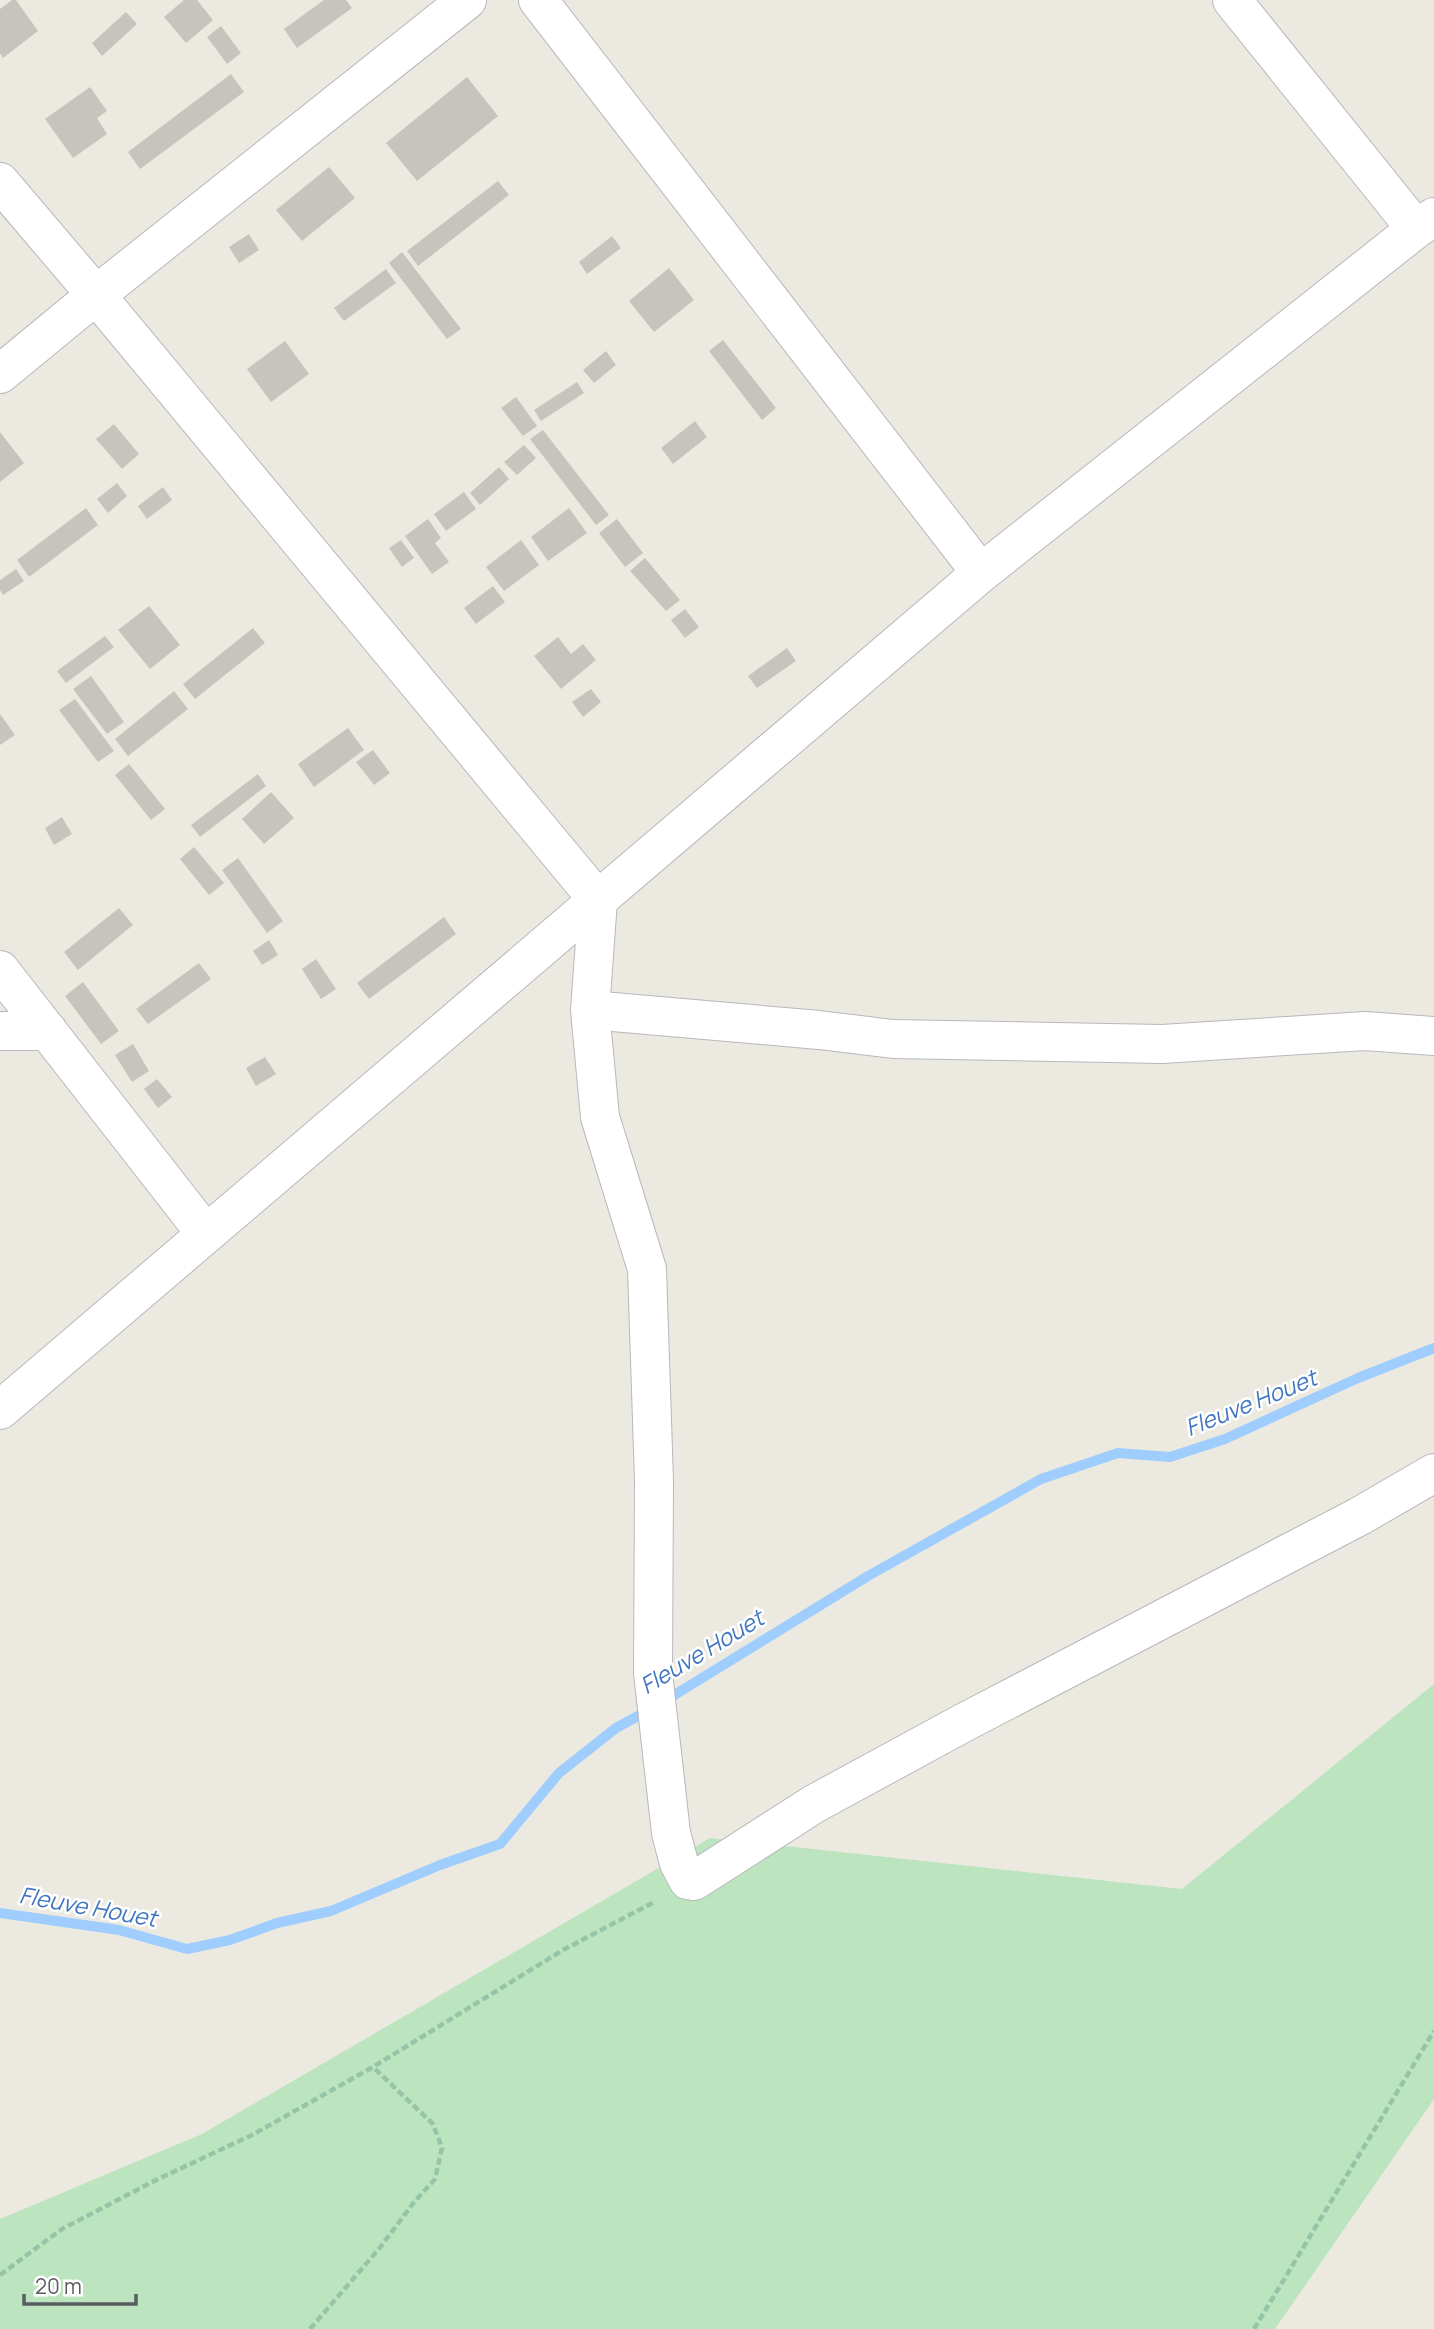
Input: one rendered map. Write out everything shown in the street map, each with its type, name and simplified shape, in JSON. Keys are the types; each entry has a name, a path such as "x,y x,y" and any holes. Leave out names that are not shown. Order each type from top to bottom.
{"street":[{"path":"0,374 467,0"},
{"path":"538,0 981,573"},
{"path":"0,1410 981,573 1425,223 1231,0"},
{"path":"0,182 598,900 590,1010 600,1117 647,1269 653,1468 653,1673 671,1833 684,1876 688,1880 694,1881 825,1797 1360,1516 1434,1473"},
{"path":"0,970 206,1234"},
{"path":"590,1010 893,1039 1162,1044 1365,1031 1434,1036"},
{"path":"0,1031 48,1031"}],"path":[{"path":"0,2275 62,2229 156,2180 252,2135 373,2067 563,1950 694,1881"},
{"path":"1254,2329 1434,2031"},
{"path":"310,2329 436,2179 442,2148 433,2124 373,2067"}],"green space":[{"path":"1434,1684 1434,2099 1275,2329 0,2329 0,2219 202,2134 710,1838 1182,1889"}],"building":[{"path":"16,0 38,31 3,58 0,53 0,9"},
{"path":"184,0 197,0 213,20 186,43 164,17"},
{"path":"324,0 346,0 352,8 297,48 284,29"},
{"path":"126,12 137,24 102,56 92,43"},
{"path":"221,26 241,53 227,64 207,37"},
{"path":"231,74 244,92 140,169 128,152"},
{"path":"467,77 498,116 417,181 386,143"},
{"path":"90,87 107,111 97,118 107,134 73,158 45,119"},
{"path":"329,167 355,198 302,241 276,210"},
{"path":"498,181 509,195 418,266 407,251"},
{"path":"249,234 259,250 239,263 229,247"},
{"path":"612,236 621,248 587,274 579,262"},
{"path":"402,252 461,329 447,339 389,263"},
{"path":"669,268 694,300 654,332 629,301"},
{"path":"386,269 396,283 344,321 334,308"},
{"path":"723,340 776,408 762,420 709,351"},
{"path":"285,341 309,374 271,402 247,369"},
{"path":"606,351 616,365 594,383 583,370"},
{"path":"577,382 584,393 541,421 534,410"},
{"path":"516,397 537,426 523,436 501,408"},
{"path":"695,421 707,437 673,464 661,448"},
{"path":"114,424 139,454 122,469 96,439"},
{"path":"543,430 609,515 596,525 530,439"},
{"path":"0,432 24,463 0,482"},
{"path":"524,445 536,458 517,475 504,462"},
{"path":"499,467 509,479 480,505 470,493"},
{"path":"117,483 127,496 108,513 97,499"},
{"path":"163,487 172,500 147,519 138,506"},
{"path":"464,492 476,509 446,531 434,514"},
{"path":"86,508 98,525 29,577 17,560"},
{"path":"569,508 587,533 548,561 531,537"},
{"path":"428,519 441,538 435,543 449,562 432,574 405,536"},
{"path":"617,519 643,553 625,567 599,533"},
{"path":"401,540 414,558 402,567 389,548"},
{"path":"521,540 539,565 504,591 486,567"},
{"path":"645,558 680,600 666,611 630,571"},
{"path":"16,569 24,581 3,595 0,580"},
{"path":"493,586 505,602 476,624 464,608"},
{"path":"149,606 180,645 150,669 118,630"},
{"path":"685,609 699,627 685,638 671,620"},
{"path":"253,628 265,643 195,699 183,684"},
{"path":"105,636 114,647 66,683 57,671"},
{"path":"558,637 571,654 583,644 596,660 561,689 534,656"},
{"path":"787,648 796,661 757,688 748,676"},
{"path":"91,676 124,722 107,734 73,689"},
{"path":"591,689 601,702 583,717 572,702"},
{"path":"174,691 188,709 128,756 115,739"},
{"path":"75,699 114,751 98,762 59,710"},
{"path":"0,714 15,735 0,745"},
{"path":"348,728 364,750 314,787 298,764"},
{"path":"373,750 390,773 374,785 356,762"},
{"path":"129,764 165,809 151,820 115,775"},
{"path":"258,774 266,786 200,837 191,825"},
{"path":"271,792 294,818 264,844 242,819"},
{"path":"62,817 72,834 54,845 45,828"},
{"path":"194,847 224,883 209,895 180,859"},
{"path":"238,858 283,921 267,933 222,870"},
{"path":"119,908 133,925 78,970 64,952"},
{"path":"444,917 456,934 369,999 357,983"},
{"path":"269,940 278,955 262,965 253,951"},
{"path":"316,959 336,989 321,999 302,969"},
{"path":"199,963 211,979 148,1024 136,1009"},
{"path":"83,982 119,1031 101,1044 65,996"},
{"path":"133,1044 149,1071 132,1082 115,1055"},
{"path":"265,1057 276,1074 256,1086 246,1068"},
{"path":"157,1079 172,1097 158,1108 144,1089"}],"waterway":[{"name":"Fleuve Houet","path":"663,1702 868,1576 1041,1479 1118,1453 1170,1457 1225,1439 1358,1378 1434,1348"},
{"name":"Fleuve Houet","path":"0,1913 119,1930 187,1949 230,1940 277,1923 331,1911 440,1865 500,1844 559,1773 616,1728 649,1710"}]}
